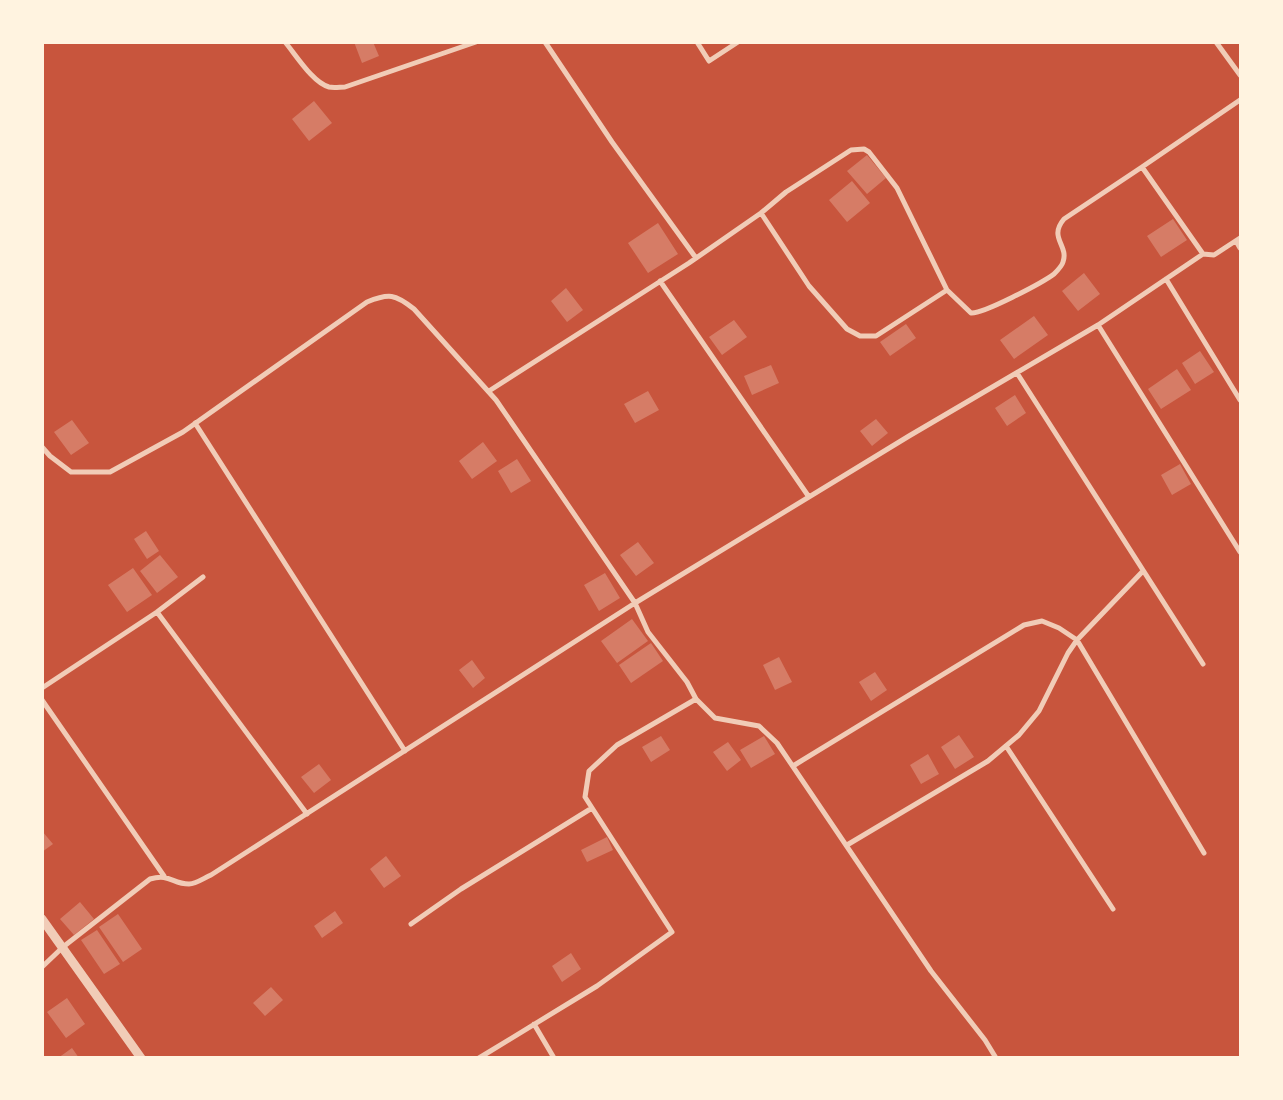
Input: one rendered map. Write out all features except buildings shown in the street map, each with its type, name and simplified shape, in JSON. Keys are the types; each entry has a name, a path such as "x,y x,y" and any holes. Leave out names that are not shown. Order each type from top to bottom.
{"street":[{"path":"285,42 314,78 322,84 338,87 345,87 476,42"},
{"path":"545,42 612,142 696,258"},
{"path":"697,42 710,60 738,42"},
{"path":"1216,42 1240,75"},
{"path":"489,391 696,258 761,213 786,192 851,150 864,149 869,152 897,188 947,290 964,309 977,314 1054,273 1063,262 1064,255 1058,239 1058,226 1064,219 1240,100"},
{"path":"1142,166 1203,254"},
{"path":"761,213 809,286 847,329 860,336 876,336 947,290"},
{"path":"42,700 164,876 180,883 191,884 211,876 635,603 1098,325 1203,254 1214,255 1238,240 1240,248"},
{"path":"1166,279 1240,400"},
{"path":"660,281 809,497"},
{"path":"42,447 50,456 71,472 110,472 195,423 367,302 384,295 400,298 414,309 489,391 635,603 648,632 687,682 696,699 715,718 759,726 777,743 931,971 985,1040 996,1058"},
{"path":"1098,325 1240,552"},
{"path":"1016,373 1203,664"},
{"path":"195,423 405,751"},
{"path":"847,845 988,761 1020,735 1039,711 1068,653 1077,640 1143,571"},
{"path":"42,688 157,612 203,577"},
{"path":"157,612 307,814"},
{"path":"793,766 1024,625 1042,621 1059,628 1077,640 1204,853"},
{"path":"479,1058 597,986 672,932 585,797 589,772 617,745 696,699"},
{"path":"1006,746 1113,908"},
{"path":"411,924 461,889 592,808"},
{"path":"42,968 63,947 150,879 164,876"},
{"path":"42,919 141,1058"},
{"path":"534,1024 554,1058"}]}
